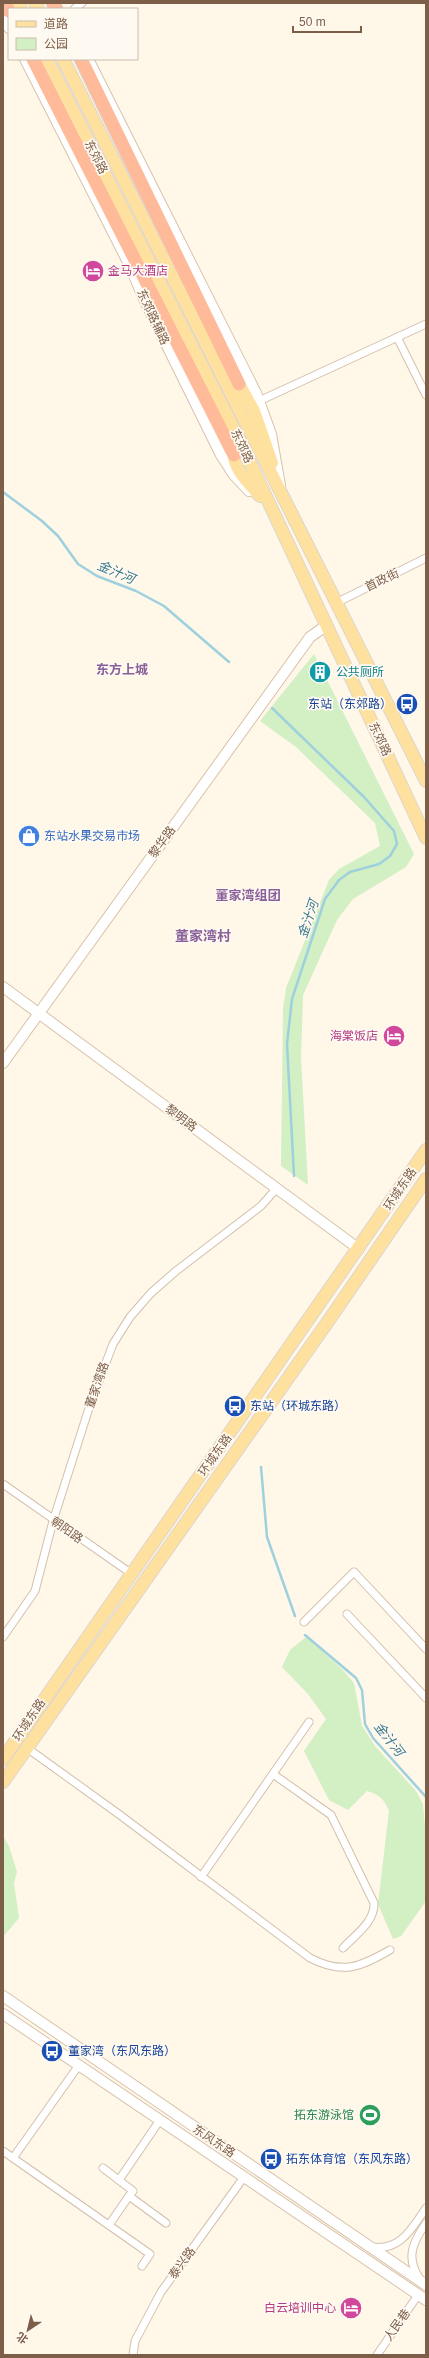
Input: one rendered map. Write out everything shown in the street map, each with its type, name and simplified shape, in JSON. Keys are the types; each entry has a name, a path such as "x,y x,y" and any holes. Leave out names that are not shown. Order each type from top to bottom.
{"highway":[{"path":"34,60 234,455"},
{"path":"81,60 239,384"}],"main road":[{"path":"3,16 8,26"},
{"name":"东郊路辅路","path":"26,60 130,266 144,299 221,455 234,475 267,506 276,520"},
{"name":"东郊路","path":"48,60 240,441 426,838"},
{"name":"东郊路","path":"63,60 290,511 338,602 426,781"},
{"path":"88,60 259,401 271,434 281,489 290,511"},
{"path":"239,384 254,411 290,511"},
{"path":"234,455 233,460 238,468 276,520"},
{"name":"黎华路","path":"3,1063 310,637 327,625"},
{"name":"黎明路","path":"3,987 39,1012 359,1249"},
{"name":"环城东路","path":"3,1759 359,1249 426,1150"},
{"name":"环城东路","path":"3,1782 329,1320 426,1179"},
{"name":"东风东路","path":"3,1996 424,2284"},
{"name":"东风东路","path":"3,2014 424,2297"}],"street":[{"path":"259,401 426,324"},
{"path":"397,337 426,395"},
{"name":"首政街","path":"338,602 426,558"},
{"name":"董家湾路","path":"3,1637 35,1591 53,1521 105,1362 113,1344 130,1316 176,1271 261,1206 276,1189"},
{"name":"朝阳路","path":"3,1484 53,1521 132,1574"},
{"path":"304,1622 354,1572 426,1649"},
{"path":"347,1614 426,1698"},
{"path":"201,1877 309,1722"},
{"path":"27,1748 120,1815 310,1958 325,1965 337,1968 354,1967 366,1964 390,1950"},
{"path":"273,1774 332,1815 374,1903 374,1911 370,1920 343,1948"},
{"path":"13,2158 79,2065"},
{"path":"119,2180 160,2120"},
{"path":"3,2151 150,2254 142,2266"},
{"path":"103,2168 133,2191 109,2225"},
{"name":"泰兴路","path":"133,2355 135,2341 161,2292 244,2176"},
{"path":"130,2196 166,2223"},
{"path":"370,2247 383,2248 402,2241 426,2208"},
{"path":"424,2284 413,2268 411,2255 414,2241 426,2223"},
{"name":"人民巷","path":"377,2355 424,2297"}],"green space":[{"path":"314,654 414,854 406,867 353,899 337,920 303,995 301,1058 308,1185 281,1166 283,1009 286,988 329,880 339,869 380,846 375,823 296,747 260,721"},
{"path":"306,1637 342,1669 354,1683 362,1726 375,1746 416,1791 423,1804 426,1837 426,1901 401,1936 393,1939 378,1904 389,1811 381,1798 367,1791 348,1810 329,1800 304,1751 326,1719 308,1694 282,1667 290,1650"},
{"path":"3,1836 9,1846 17,1872 14,1883 19,1918 3,1937"}],"waterway":[{"name":"金汁河","path":"3,492 42,521 58,536 78,564 97,576 136,591 164,606 229,662"},
{"name":"金汁河","path":"272,708 364,797 394,831 397,844 390,856 379,864 350,872 339,880 325,899 292,999 287,1044 294,1176"},
{"name":"金汁河","path":"261,1467 267,1537 295,1616"},
{"name":"金汁河","path":"305,1635 356,1678 362,1690 365,1724 373,1738 426,1797"}],"place":[{"name":"金马大酒店","path":"93,271"},
{"name":"公共厕所","path":"320,672"},
{"name":"东站（东郊路）","path":"407,704"},
{"name":"东站水果交易市场","path":"29,836"},
{"name":"海棠饭店","path":"394,1036"},
{"name":"东站（环城东路）","path":"235,1406"},
{"name":"董家湾（东风东路）","path":"52,2051"},
{"name":"拓东游泳馆","path":"370,2115"},
{"name":"拓东体育馆（东风东路）","path":"271,2159"},
{"name":"白云培训中心","path":"351,2308"}],"district":[{"name":"东方上城","path":"122,669"},
{"name":"董家湾组团","path":"248,895"},
{"name":"董家湾村","path":"203,936"}]}
